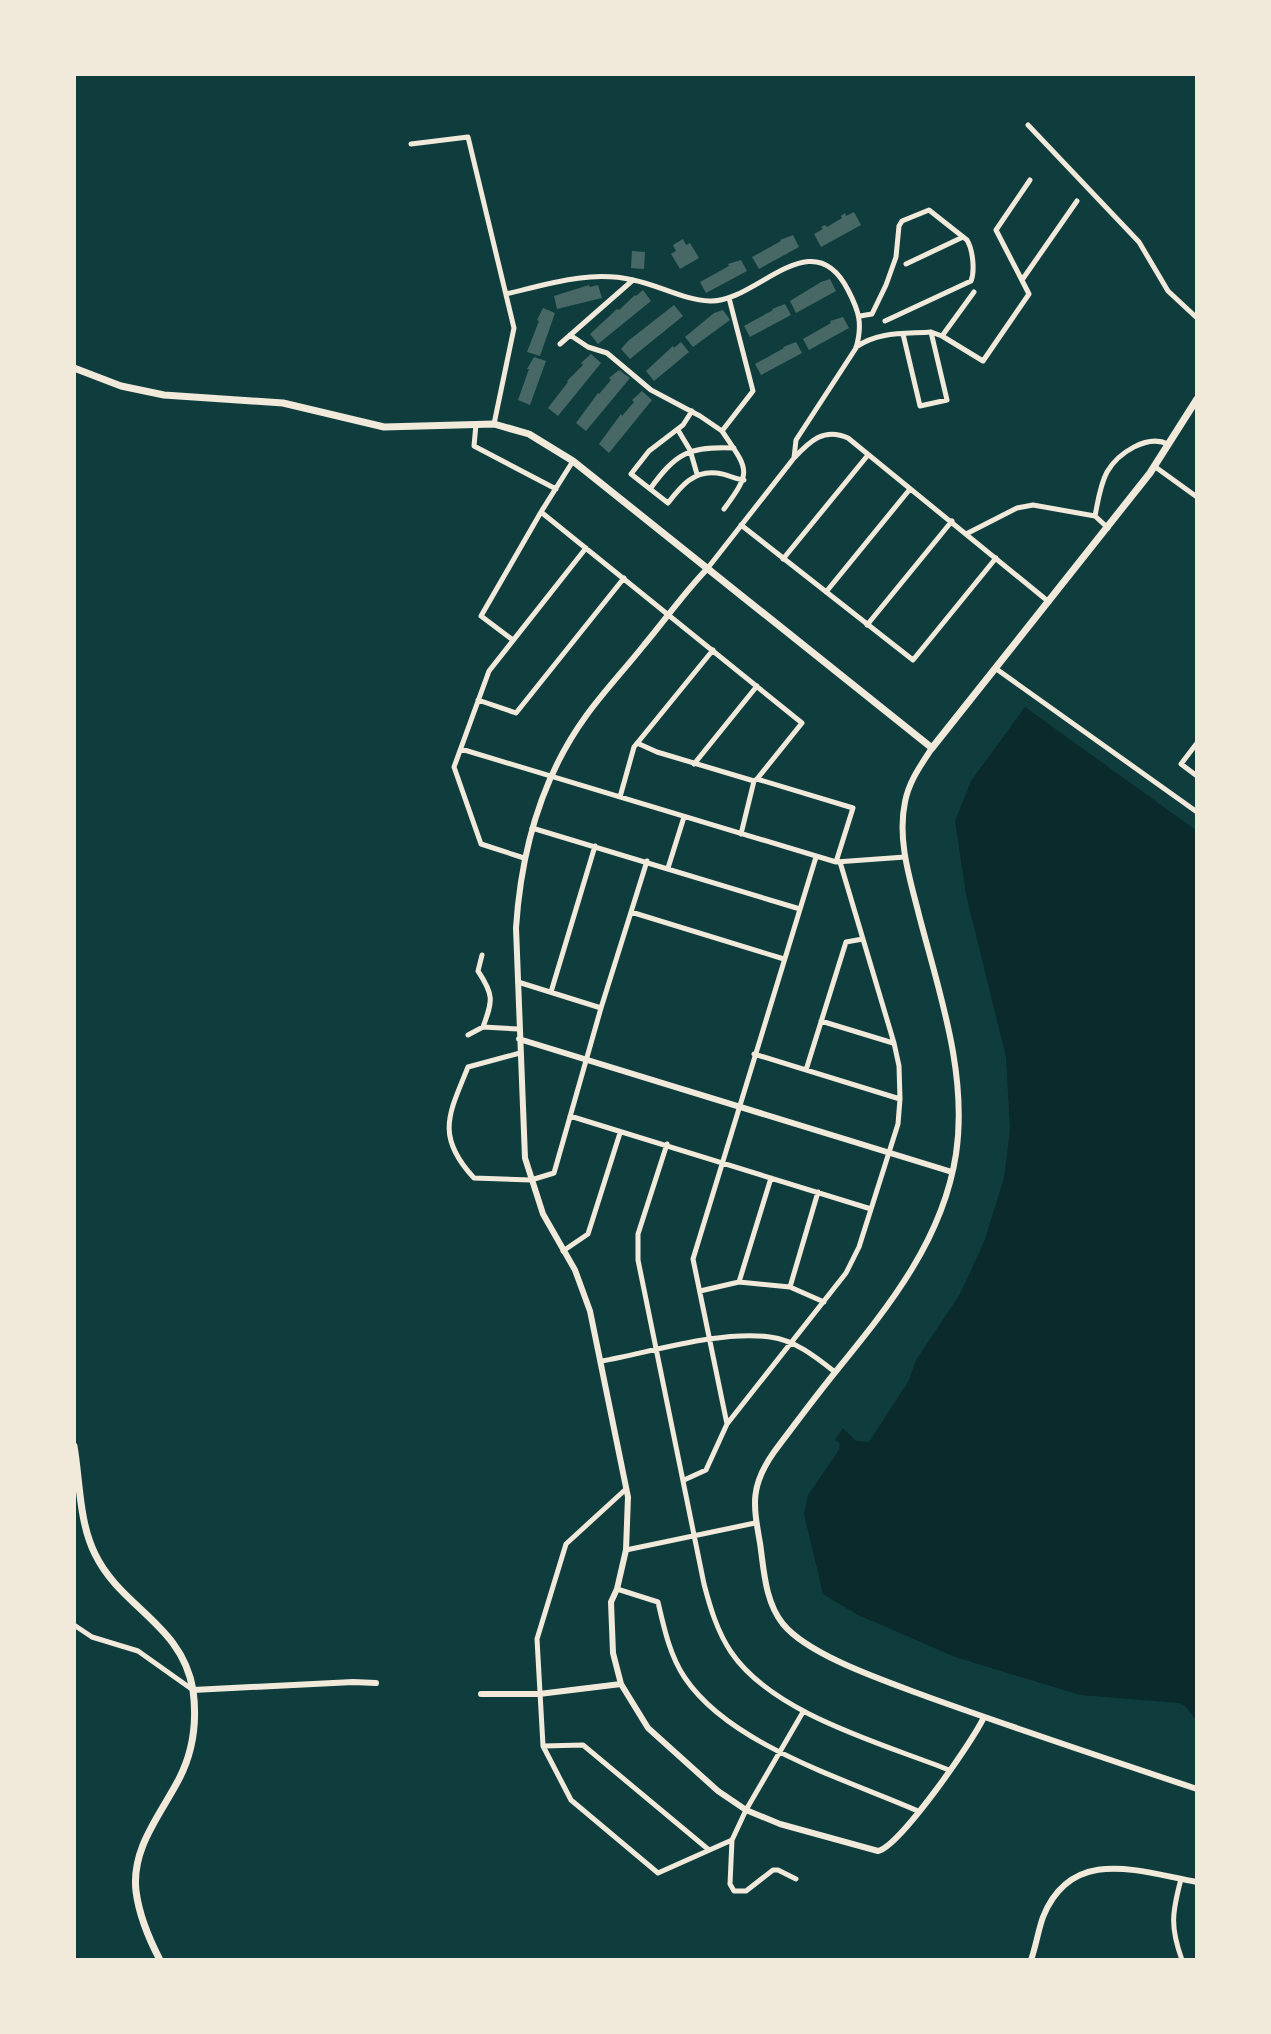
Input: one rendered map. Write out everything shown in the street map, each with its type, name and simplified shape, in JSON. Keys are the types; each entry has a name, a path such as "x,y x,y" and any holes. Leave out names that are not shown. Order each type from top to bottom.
{"main road":[{"path":"74,368 121,386 164,395 283,403 384,427 476,423 494,424 529,434 573,461 932,748 1108,528 1154,466 1197,399"},
{"path":"74,1446 86,1527 94,1553 112,1581 172,1639 183,1657 193,1690 194,1731 189,1755 179,1779 159,1811 138,1863 136,1889 151,1943 160,1960"}],"street":[{"path":"1028,125 1139,242 1168,291 1197,318"},
{"path":"411,144 468,137 514,328 494,424"},
{"path":"856,348 866,341 891,333 931,332 983,361 1029,294 996,230 1030,180"},
{"path":"1022,280 1077,201"},
{"path":"860,316 872,314 886,285 896,257 902,221 929,210 970,246 973,277 971,281 885,321"},
{"path":"906,264 963,237"},
{"path":"506,294 597,276 634,280 699,301 715,302 729,298 793,264 816,262 837,272 857,305 860,332 856,348 796,440 794,458"},
{"path":"560,344 634,280"},
{"path":"942,336 974,292"},
{"path":"722,431 753,391 729,298"},
{"path":"903,334 920,406 947,400 931,332"},
{"path":"570,335 588,347 607,353 651,390 722,431 745,466 744,480 724,509"},
{"path":"692,411 678,430 649,451 631,474 668,503 688,479 697,474 717,473 744,480"},
{"path":"476,423 474,446 556,489"},
{"path":"678,430 690,450 697,474"},
{"path":"984,1717 949,1770 895,1841 878,1851 780,1824 746,1810 718,1791 648,1728 621,1684 610,1627 611,1602 626,1550 626,1489 602,1361 584,1291 543,1214 525,1158 516,928 524,858 532,828 567,745 586,716 809,442 830,433 848,438 1049,602"},
{"path":"1095,516 1108,469 1131,449 1150,441 1160,440 1168,444"},
{"path":"650,489 672,463 690,450 734,448"},
{"path":"783,559 868,455"},
{"path":"513,640 481,616 573,461"},
{"path":"1154,466 1197,497"},
{"path":"826,592 910,489"},
{"path":"967,533 1025,505 1043,505 1095,516 1108,528"},
{"path":"541,512 802,723 756,780 741,834"},
{"path":"867,625 952,521"},
{"path":"741,525 913,660 996,558"},
{"path":"524,858 481,844 454,767 489,671 586,548"},
{"path":"478,700 516,713 624,578"},
{"path":"620,797 637,743 713,650"},
{"path":"995,668 1197,812"},
{"path":"694,764 757,686"},
{"path":"637,743 694,764 853,808 838,862 899,1066 898,1124 859,1247 846,1273 727,1424 706,1470 684,1480"},
{"path":"1197,743 1181,764 1197,776"},
{"path":"932,748 916,773 905,801 902,831 905,857 951,1047 957,1087 958,1129 952,1172 939,1216 917,1264 764,1466 754,1494 755,1523 771,1602 776,1614 801,1640 852,1667 984,1717 1197,1789"},
{"path":"461,749 816,857 838,862 905,857"},
{"path":"668,868 684,817"},
{"path":"532,828 800,909"},
{"path":"551,992 595,846"},
{"path":"727,1424 693,1259 816,857"},
{"path":"520,1053 468,1067 448,1115 453,1151 474,1178 531,1180 554,1173 585,1059 647,861"},
{"path":"631,912 784,959"},
{"path":"806,1070 846,942 863,939"},
{"path":"482,955 478,971 491,991 492,1001 483,1027"},
{"path":"518,982 601,1008"},
{"path":"821,1021 894,1043"},
{"path":"468,1035 483,1027 519,1029"},
{"path":"519,1039 952,1172"},
{"path":"754,1054 900,1099"},
{"path":"570,1116 871,1209"},
{"path":"563,1251 588,1234 620,1133"},
{"path":"667,1144 643,1217 637,1248 704,1584 714,1619 730,1651 761,1684 803,1712 949,1770"},
{"path":"739,1282 771,1178"},
{"path":"790,1287 818,1192"},
{"path":"700,1291 739,1282 790,1287 824,1302"},
{"path":"602,1361 711,1339 771,1337 810,1352 835,1372"},
{"path":"626,1489 566,1544 537,1639 543,1746 571,1800 658,1873 732,1840"},
{"path":"626,1550 755,1523"},
{"path":"617,1589 658,1602 668,1642 684,1676 708,1706 743,1733 918,1811"},
{"path":"74,1625 92,1637 138,1651 193,1690 365,1681 376,1683"},
{"path":"481,1694 539,1694 621,1684"},
{"path":"796,1879 773,1870 746,1891 734,1891 730,1884 732,1840 803,1712"},
{"path":"543,1746 583,1745 709,1850"},
{"path":"1031,1960 1049,1904 1058,1891 1084,1873 1115,1867 1197,1882"},
{"path":"1181,1879 1172,1916 1182,1960"}],"water":[{"path":"1025,707 1197,831 1197,1721 1179,1703 1080,1695 955,1657 856,1614 823,1594 804,1514 808,1495 839,1450 840,1443 835,1440 843,1428 856,1441 869,1442 908,1382 916,1360 960,1294 984,1242 1004,1178 1010,1129 1006,1057 966,895 955,821 971,781"}],"building":[{"path":"854,212 861,225 821,247 814,234 823,229 821,227 842,218 845,213 846,216"},
{"path":"793,235 799,247 759,269 752,257"},
{"path":"683,239 686,245 690,243 699,258 680,269 671,254 676,251 673,245"},
{"path":"632,251 645,252 644,269 631,268"},
{"path":"741,260 747,271 706,293 700,282 728,264"},
{"path":"830,279 836,291 796,313 790,301"},
{"path":"598,285 602,298 557,309 554,296"},
{"path":"643,290 651,301 598,344 590,334"},
{"path":"785,304 791,315 750,337 744,326"},
{"path":"674,305 683,316 630,359 621,349"},
{"path":"543,308 555,313 540,356 527,352"},
{"path":"723,310 730,320 693,347 685,337 714,313"},
{"path":"843,317 849,328 809,350 803,339 830,321"},
{"path":"681,342 689,352 654,381 646,371"},
{"path":"796,342 802,353 761,375 755,364"},
{"path":"591,354 601,363 558,416 548,408"},
{"path":"534,357 546,361 530,405 518,400"},
{"path":"619,370 630,378 586,431 576,423 611,380 609,378"},
{"path":"642,391 652,400 609,453 599,444"}]}
